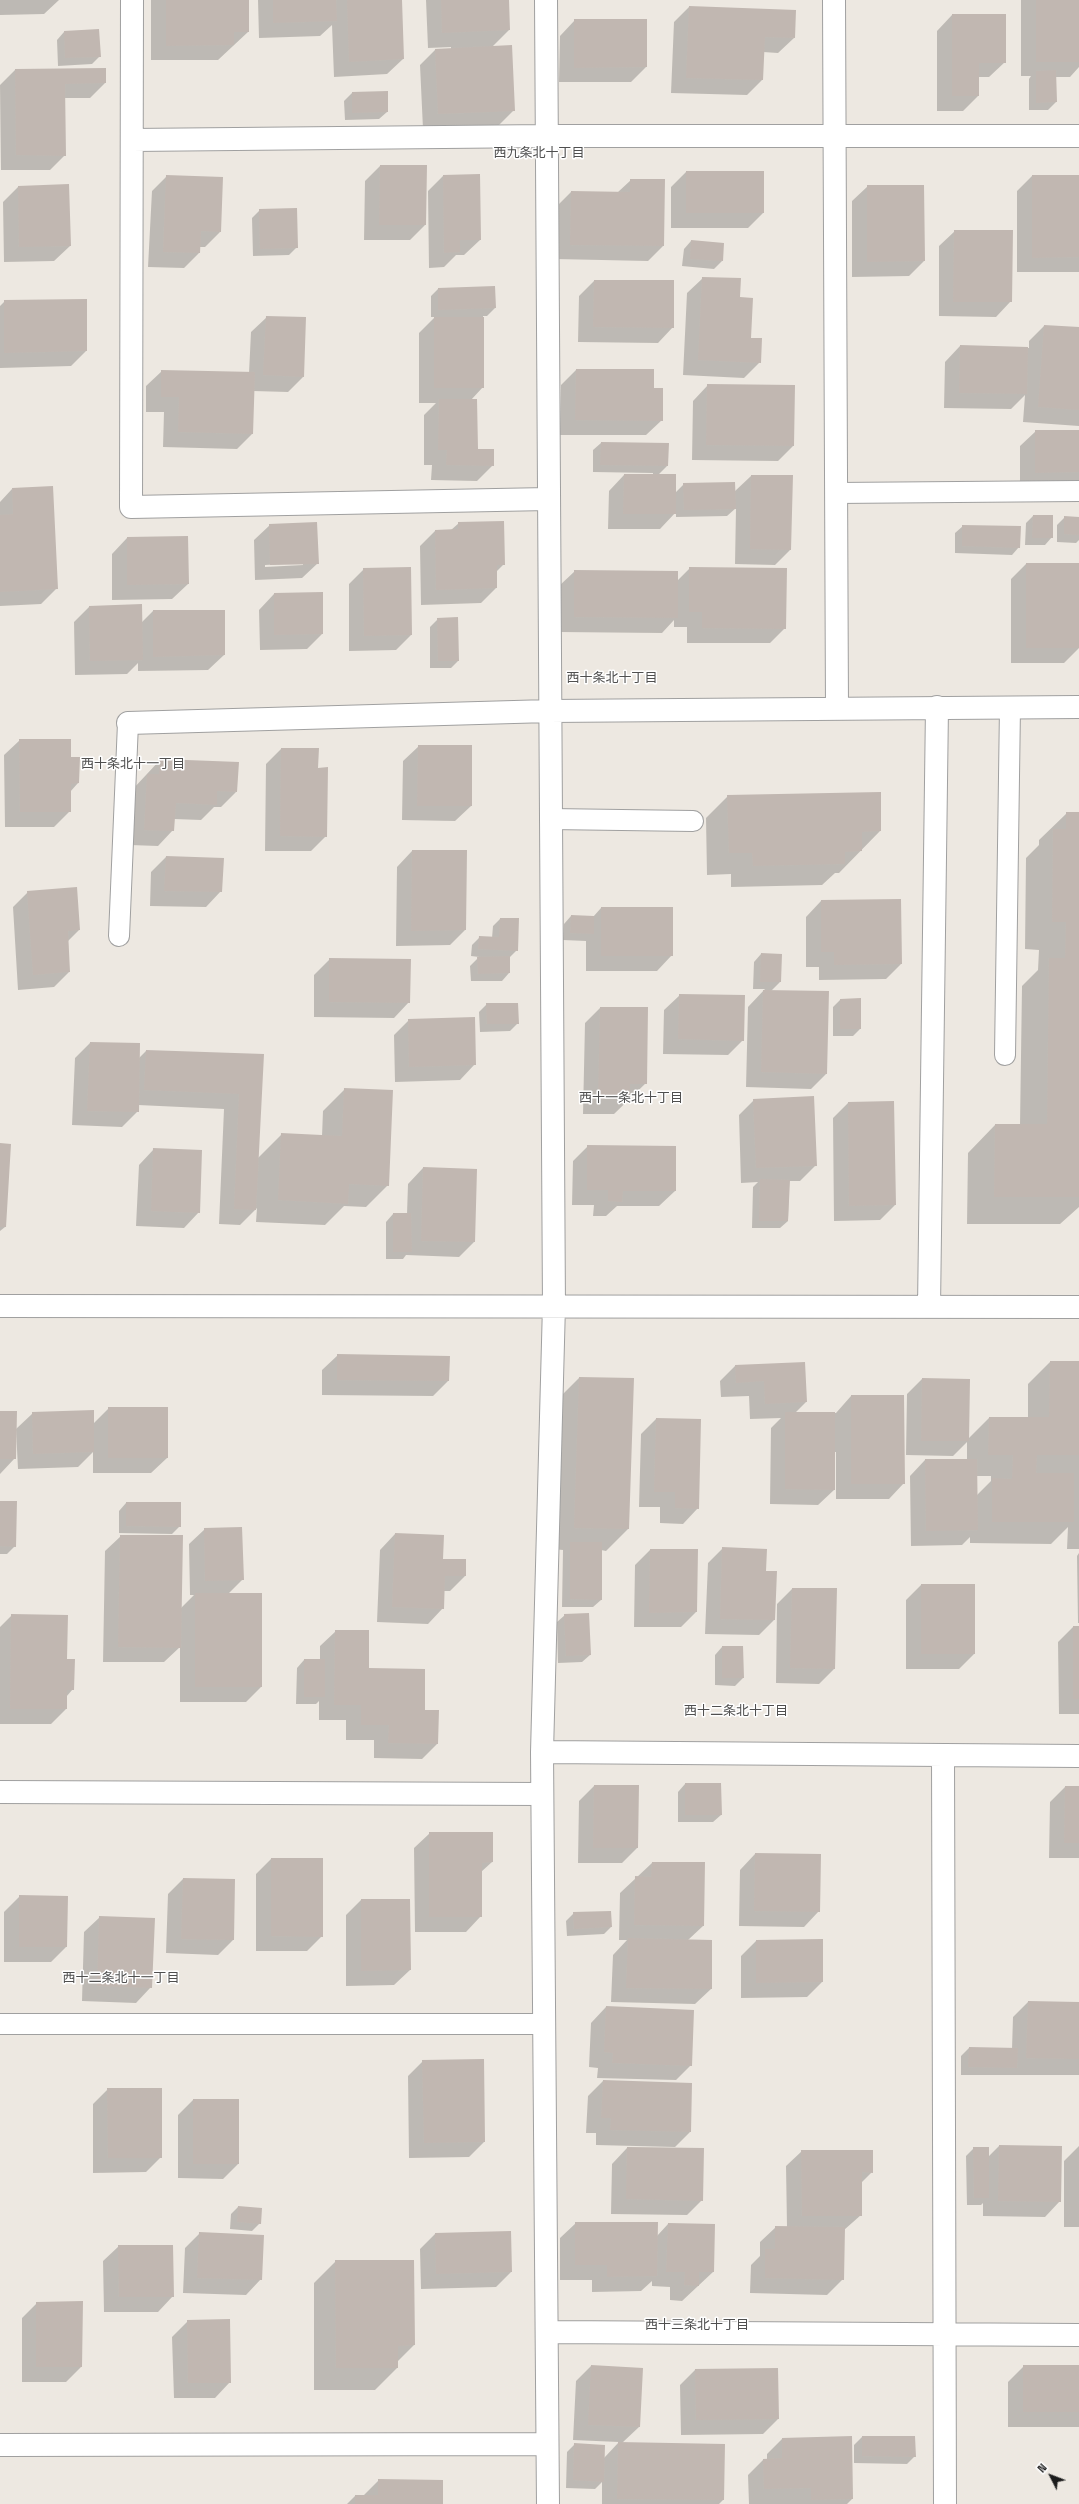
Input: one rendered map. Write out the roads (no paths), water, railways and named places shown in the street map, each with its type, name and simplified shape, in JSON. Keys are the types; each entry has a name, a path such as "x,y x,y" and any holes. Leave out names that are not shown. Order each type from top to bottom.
{"street":[{"path":"132,0 131,506 548,499"},
{"path":"546,0 549,711 554,1306 542,1752 548,2504"},
{"path":"834,0 838,708"},
{"path":"132,140 547,136 1079,136"},
{"path":"929,1307 937,707"},
{"path":"128,723 549,711 1079,707"},
{"path":"0,1306 1079,1307"},
{"path":"542,1752 1079,1756"},
{"path":"943,1755 945,2504"},
{"path":"0,1792 542,1794"},
{"path":"547,2332 1079,2335"},
{"path":"0,2444 547,2444"}],"lane":[{"path":"836,492 1079,491"},
{"path":"1005,1056 1010,707"},
{"path":"119,936 128,723"},
{"path":"550,819 693,821"},
{"path":"0,2024 544,2024"}],"district":[{"name":"西九条北十丁目","path":"539,153"},
{"name":"西十条北十丁目","path":"612,678"},
{"name":"西十条北十一丁目","path":"133,764"},
{"name":"西十一条北十丁目","path":"631,1098"},
{"name":"西十二条北十丁目","path":"736,1711"},
{"name":"西十二条北十一丁目","path":"121,1978"},
{"name":"西十三条北十丁目","path":"697,2325"}]}
